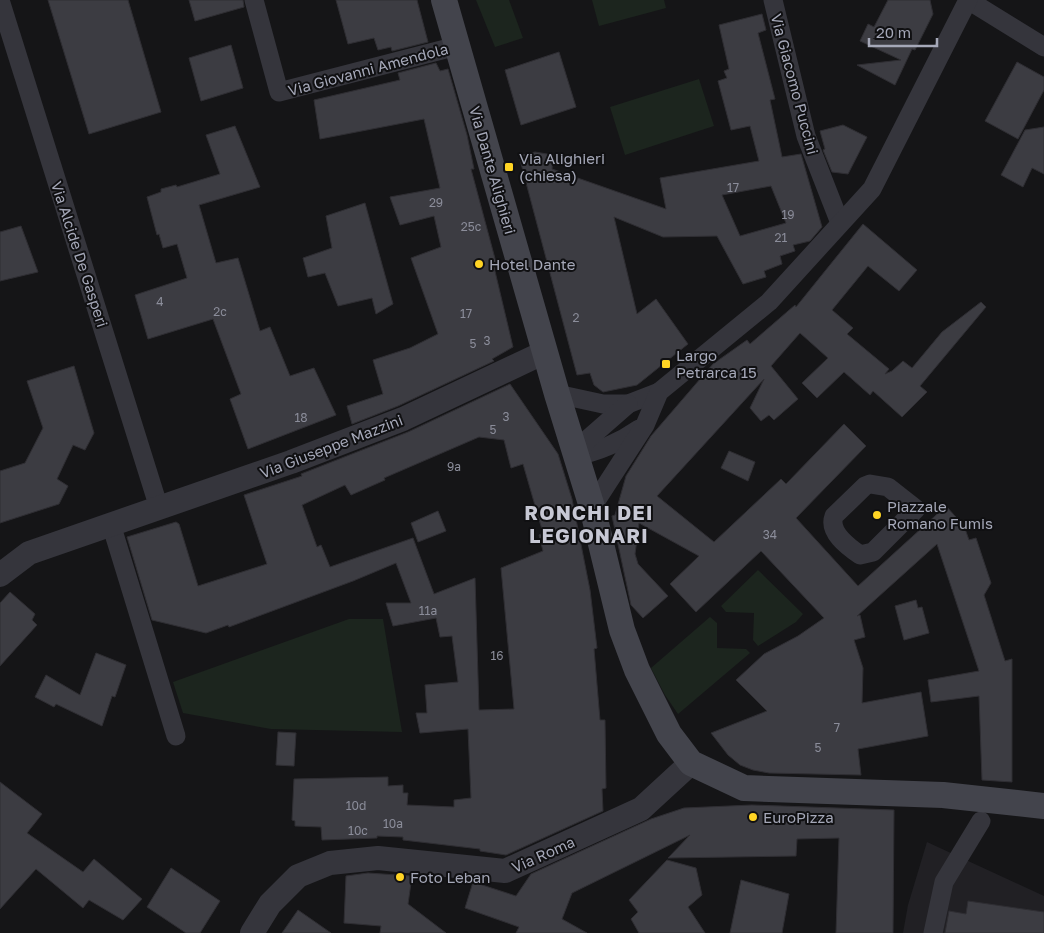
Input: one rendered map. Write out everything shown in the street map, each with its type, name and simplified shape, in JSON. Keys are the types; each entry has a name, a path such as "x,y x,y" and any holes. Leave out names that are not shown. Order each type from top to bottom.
{"main road":[{"name":"Via Dante Alighieri","path":"444,0 557,394 592,507 622,630 637,670 669,734 691,763"},
{"path":"691,763 744,788 943,795 1044,806"}],"street":[{"name":"Via Alcide De Gasperi","path":"0,0 159,508"},
{"name":"Via Giovanni Amendola","path":"254,0 278,92 457,46"},
{"name":"Via Giacomo Puccini","path":"773,0 806,136 840,223"},
{"path":"576,456 588,439 628,404 659,392 769,302 872,189 968,0 1044,47"},
{"name":"Via Giuseppe Mazzini","path":"0,575 28,553 291,462 403,419 545,352"},
{"path":"592,507 645,425 659,392"},
{"path":"557,394 603,404 628,404"},
{"path":"576,456 599,451 620,442 645,425"},
{"path":"111,524 176,736"},
{"name":"Via Roma","path":"252,933 270,904 298,876 330,863 378,858 505,870 641,809 691,763"},
{"path":"933,933 944,882 981,822"}],"shaded area":[{"path":"476,0 509,0 523,38 495,47"},
{"path":"592,0 664,0 666,8 599,26"},
{"path":"699,79 714,126 625,155 610,107"},
{"path":"758,570 803,614 796,622 758,646 753,640 754,613 726,612 721,606"},
{"path":"710,617 717,623 717,648 746,649 750,653 678,714 665,695 651,668"},
{"path":"349,619 383,619 402,732 271,729 183,713 173,682"},
{"path":"927,842 1044,896 1044,933 903,933 908,905"}],"building":[{"path":"48,0 128,0 161,112 89,134"},
{"path":"189,0 243,0 244,7 195,21"},
{"path":"336,0 417,0 428,42 392,51 391,47 378,50 374,38 348,44"},
{"path":"888,0 930,0 933,14 915,50 912,49 895,85 857,65 901,60 860,41 868,24 874,27"},
{"path":"762,14 766,30 758,33 775,99 770,100 782,157 801,154 822,227 810,241 793,245 795,251 780,256 782,264 764,271 766,277 743,284 717,236 663,237 614,217 637,314 656,299 688,344 637,385 603,392 594,385 590,373 577,375 519,156 535,152 553,155 552,169 666,209 660,178 759,161 750,126 731,130 718,81 727,78 724,71 729,69 719,25","holes":["771,186 786,223 740,236 722,195"]},
{"path":"231,45 243,88 201,101 189,58"},
{"path":"559,52 576,107 521,125 505,70"},
{"path":"1017,62 1044,77 1044,90 1018,139 985,121"},
{"path":"436,63 440,71 448,69 467,135 474,169 471,169 497,266 494,267 513,347 492,359 494,361 398,406 352,424 347,406 383,394 373,360 410,348 438,334 411,258 441,247 434,216 400,225 390,197 440,188 424,119 320,139 314,100 400,80 398,73"},
{"path":"843,125 867,137 848,174 832,172 823,150 825,149 820,131"},
{"path":"235,126 260,187 199,205 216,263 238,258 260,331 270,327 290,376 314,368 336,415 248,449 230,399 241,394 213,319 148,339 135,295 187,278 177,244 163,248 159,234 157,235 147,197 161,192 161,189 176,185 177,187 220,174 206,135"},
{"path":"1044,127 1044,174 1032,168 1023,187 1001,175 1025,130"},
{"path":"365,203 393,304 376,314 372,298 338,306 325,273 308,277 303,258 332,248 326,216"},
{"path":"863,224 917,270 899,291 868,266 832,310 853,328 847,334 889,369 885,374 892,371 903,361 912,368 942,332 981,302 986,307 920,386 927,392 902,417 873,391 870,395 844,372 817,398 802,383 828,358 800,333 771,366 798,399 774,420 769,415 761,421 750,408 764,379 657,496 714,542 781,479 786,484 844,424 866,446 796,518 858,586 946,506 964,526 969,540 976,538 991,583 984,595 1005,661 1012,659 1012,782 982,780 979,696 931,702 928,680 979,671 937,544 857,616 860,615 865,637 854,640 863,668 862,703 921,692 928,736 858,749 861,775 769,773 753,770 740,765 728,755 711,733 767,711 736,680 764,654 798,636 824,618 761,551 696,612 670,584 699,556 639,523 635,554 638,564 668,596 643,618 631,605 612,516 615,515 626,476 651,436 713,364 747,340 750,344 795,305 796,307"},
{"path":"21,226 38,272 0,281 0,232"},
{"path":"74,366 94,433 85,450 73,445 57,479 68,486 59,504 0,523 0,471 25,463 43,428 27,381"},
{"path":"510,384 558,454 572,499 590,590 597,648 594,649 600,720 605,720 606,788 602,789 603,811 506,855 480,851 480,849 403,840 403,837 377,836 377,838 322,840 321,827 295,826 295,821 292,820 294,779 388,777 388,786 403,785 403,793 408,793 407,805 454,807 454,800 471,798 468,729 420,733 416,713 427,713 425,685 458,682 452,636 440,637 436,618 393,626 386,603 411,603 396,563 229,627 228,625 206,633 152,620 127,537 176,522 179,524 198,586 267,564 244,495 302,476 301,474 408,432","holes":["479,437 504,440 511,468 523,464 543,533 539,535 543,551 501,568 514,709 479,710 475,578 434,594 413,538 330,567 321,545 317,547 302,505 345,485 351,495 385,480 384,478"]},
{"path":"729,451 755,462 748,481 721,468"},
{"path":"438,511 446,531 418,542 411,523"},
{"path":"10,592 35,614 32,620 37,625 0,666 0,603"},
{"path":"916,600 918,608 922,607 929,633 904,640 895,606"},
{"path":"96,653 126,665 115,697 112,696 102,726 56,704 54,707 35,697 46,675 80,695"},
{"path":"278,732 296,733 294,766 276,765"},
{"path":"0,782 42,814 27,833 83,872 94,859 142,899 123,920 89,900 83,908 36,869 0,909"},
{"path":"752,805 894,810 893,933 836,933 839,838 797,839 796,856 668,858 690,835 572,893 562,919 587,933 516,933 519,927 465,908 473,882 516,896 531,874 651,819 684,808"},
{"path":"667,860 696,868 702,895 688,907 705,933 639,933 631,919 638,912 629,900"},
{"path":"171,868 220,901 200,933 186,933 147,907"},
{"path":"368,873 412,876 408,904 446,933 380,933 381,926 344,923 346,876"},
{"path":"741,880 789,894 782,933 730,933"},
{"path":"968,901 1044,912 1044,933 945,933 949,911 966,914"},
{"path":"298,910 331,933 282,933"}],"place":[{"name":"Via Alighieri (chiesa)","path":"509,167"},
{"name":"Hotel Dante","path":"479,264"},
{"name":"Largo Petrarca 15","path":"666,364"},
{"name":"Piazzale Romano Fumis","path":"877,515"},
{"name":"EuroPizza","path":"753,817"},
{"name":"Foto Leban","path":"400,877"}],"district":[{"name":"RONCHI DEI LEGIONARI","path":"589,524"}]}
